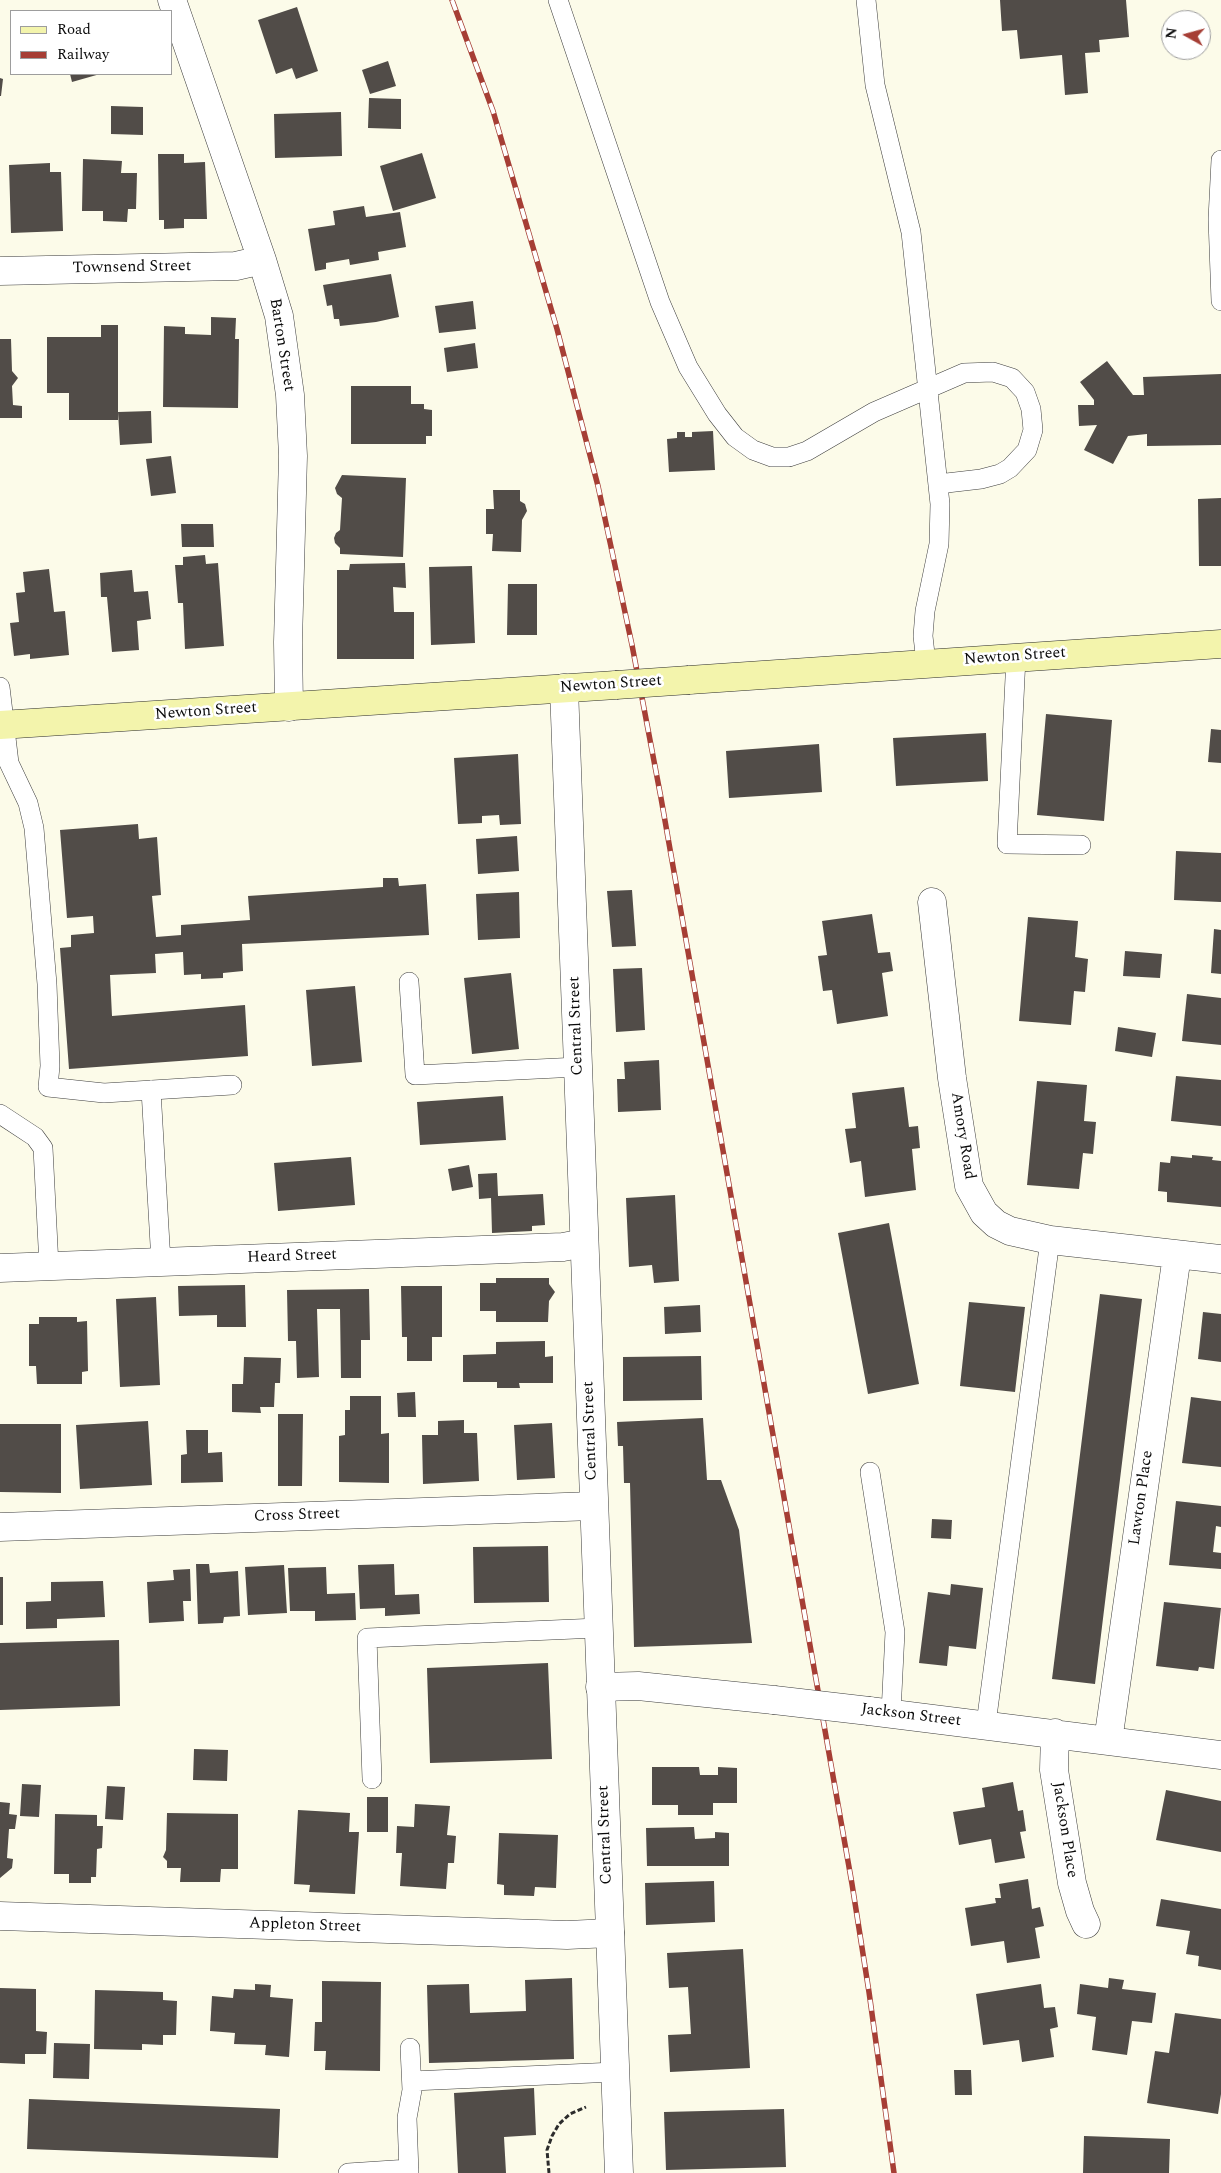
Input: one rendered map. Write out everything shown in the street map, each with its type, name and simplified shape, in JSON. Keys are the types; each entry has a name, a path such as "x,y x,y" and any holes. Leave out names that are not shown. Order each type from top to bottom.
{"main road":[{"name":"Newton Street","path":"2,725 690,680 926,662 1221,644"}],"street":[{"name":"Barton Street","path":"172,0 262,260 279,316 292,424 293,486 288,618 289,707"},
{"name":"Townsend Street","path":"0,272 231,267 262,260"},
{"name":"Central Street","path":"564,688 619,2173"},
{"name":"Amory Road","path":"932,902 952,1078 969,1186 984,1212 996,1224 1010,1230 1050,1240 1221,1259"},
{"name":"Heard Street","path":"0,1268 564,1247 584,1243"},
{"name":"Lawton Place","path":"1108,1741 1177,1255"},
{"name":"Cross Street","path":"0,1527 593,1506"},
{"name":"Jackson Street","path":"600,1687 638,1686 774,1700 986,1724 1221,1755"},
{"name":"Jackson Place","path":"1055,1733 1054,1764 1072,1883 1086,1924"},
{"name":"Appleton Street","path":"0,1916 567,1935 610,1933"}],"lane":[{"path":"558,0 660,302 679,348 697,384 717,414 735,436 754,450 772,457 789,457 807,451 874,412 964,373 984,371 1012,378 1025,392 1033,419 1033,430 1027,450 1010,468 1000,474 980,479 938,484"},
{"path":"866,0 875,85 911,232 938,484 941,518 939,544 924,610 923,636 926,662"},
{"path":"1221,160 1221,301"},
{"path":"1016,657 1007,844 1081,845"},
{"path":"0,687 2,725 9,763 28,803 34,828 48,984 50,1066 48,1087 94,1093 232,1085"},
{"path":"409,982 415,1075 578,1067"},
{"path":"151,1090 161,1262"},
{"path":"0,1114 35,1136 43,1148 49,1266"},
{"path":"986,1724 1050,1240"},
{"path":"870,1472 895,1632 894,1692 880,1712"},
{"path":"372,1779 367,1638 598,1628"},
{"path":"348,2173 409,2171 408,2118 412,2081 410,2048"},
{"path":"412,2081 615,2072"}],"path":[{"path":"549,2173 547,2150 559,2124 570,2114 590,2107"}],"building":[{"path":"1000,0 1126,0 1129,37 1099,40 1100,52 1085,53 1088,93 1065,95 1062,55 1020,59 1017,30 1002,31"},
{"path":"297,7 318,71 296,79 292,68 276,74 258,20"},
{"path":"388,61 396,86 370,94 362,70"},
{"path":"70,75 96,75 72,82"},
{"path":"0,78 3,79 1,96 0,96"},
{"path":"369,98 401,99 401,129 368,128"},
{"path":"111,106 143,107 143,135 111,134"},
{"path":"341,112 342,156 275,158 274,114"},
{"path":"422,153 436,198 393,211 380,166"},
{"path":"158,154 184,154 184,163 205,162 207,219 184,219 184,228 164,229 164,220 159,220"},
{"path":"83,159 122,161 121,173 137,173 136,209 128,209 127,222 103,221 103,211 82,211"},
{"path":"50,163 50,172 61,172 63,231 11,233 9,165"},
{"path":"364,206 366,217 400,212 406,247 378,252 379,260 350,265 349,259 326,263 326,269 315,271 308,229 335,225 333,211"},
{"path":"391,274 399,317 340,326 339,319 334,319 332,305 327,306 323,285"},
{"path":"473,301 476,329 439,333 435,306"},
{"path":"211,317 236,318 235,339 239,339 238,408 163,407 164,326 185,327 185,334 211,335"},
{"path":"101,325 118,325 118,420 69,420 69,393 47,393 47,337 101,337"},
{"path":"0,339 11,339 12,371 18,378 12,386 13,405 22,406 22,418 0,418"},
{"path":"475,343 478,368 447,372 444,348"},
{"path":"1107,361 1133,395 1144,395 1143,377 1221,374 1221,445 1147,446 1147,434 1128,436 1113,464 1084,450 1097,425 1079,426 1078,405 1094,405 1094,400 1080,382"},
{"path":"351,386 411,386 411,404 424,404 424,409 432,410 432,436 426,436 426,444 351,444"},
{"path":"151,411 152,443 120,445 118,412"},
{"path":"713,431 715,470 669,472 667,439 677,438 677,432 685,432 685,437 692,437 692,432"},
{"path":"171,456 176,493 151,496 146,459"},
{"path":"342,475 406,478 403,557 340,554 340,548 335,543 334,538 340,530 342,498 337,494 335,488"},
{"path":"493,490 520,490 520,501 525,504 527,511 522,520 521,552 492,551 493,534 486,534 486,509 494,509"},
{"path":"1221,498 1221,566 1199,566 1198,499"},
{"path":"181,524 213,524 214,547 182,547"},
{"path":"205,555 206,564 218,563 224,646 185,649 183,603 178,603 175,565 183,565 183,557"},
{"path":"405,563 406,588 393,587 394,612 414,612 414,659 337,659 337,570 349,570 350,564"},
{"path":"472,566 475,643 431,645 429,567"},
{"path":"49,569 54,612 65,611 69,655 30,659 30,654 14,656 10,623 19,622 16,593 25,592 23,572"},
{"path":"132,570 134,592 148,591 151,619 137,621 139,650 112,652 107,597 101,597 100,573"},
{"path":"508,584 537,584 537,635 507,635"},
{"path":"1046,714 1112,720 1104,821 1037,815"},
{"path":"1211,729 1221,730 1221,763 1208,762"},
{"path":"986,733 988,781 896,786 893,738"},
{"path":"819,744 822,792 729,798 726,751"},
{"path":"518,754 521,824 500,825 499,815 482,816 482,823 458,824 454,758"},
{"path":"138,824 139,839 157,837 161,895 152,896 156,937 181,935 181,925 250,920 248,896 383,887 383,878 398,878 399,886 426,884 429,935 242,944 243,971 223,973 223,978 201,979 201,974 184,975 183,952 155,954 156,973 110,975 112,1016 245,1005 248,1056 69,1069 60,948 71,947 71,935 94,933 93,916 67,918 60,830"},
{"path":"517,836 519,871 478,874 476,839"},
{"path":"1176,851 1221,853 1221,902 1174,900"},
{"path":"632,890 636,946 612,947 607,891"},
{"path":"519,892 520,938 478,940 476,894"},
{"path":"872,914 878,953 890,952 893,971 882,973 888,1016 837,1024 832,990 823,991 818,956 827,955 822,921"},
{"path":"1028,917 1078,921 1075,957 1088,959 1085,992 1074,991 1071,1025 1019,1021"},
{"path":"1214,929 1221,930 1221,974 1211,973"},
{"path":"1125,951 1162,954 1160,978 1123,976"},
{"path":"642,968 645,1030 616,1032 613,969"},
{"path":"511,973 519,1049 472,1054 464,978"},
{"path":"355,986 362,1062 312,1066 306,990"},
{"path":"1187,994 1221,998 1221,1045 1182,1041"},
{"path":"1118,1027 1156,1033 1152,1057 1115,1051"},
{"path":"659,1060 661,1110 618,1112 617,1079 625,1079 624,1062"},
{"path":"1176,1076 1221,1080 1221,1126 1171,1121"},
{"path":"1037,1081 1087,1085 1084,1121 1096,1122 1093,1154 1083,1153 1079,1189 1027,1185"},
{"path":"904,1087 909,1127 918,1126 920,1148 912,1149 916,1190 865,1197 861,1161 850,1163 845,1129 856,1128 852,1093"},
{"path":"503,1096 506,1140 420,1145 417,1102"},
{"path":"1192,1155 1213,1157 1212,1160 1221,1161 1221,1207 1167,1202 1167,1192 1158,1191 1160,1162 1170,1163 1171,1156 1192,1158"},
{"path":"351,1157 355,1205 278,1211 274,1163"},
{"path":"469,1165 473,1187 452,1191 448,1169"},
{"path":"497,1173 498,1196 543,1194 545,1225 532,1226 532,1231 492,1233 491,1198 479,1199 478,1174"},
{"path":"675,1195 679,1281 654,1283 652,1265 629,1267 626,1198"},
{"path":"889,1223 919,1384 868,1394 838,1233"},
{"path":"496,1278 549,1278 549,1284 555,1292 549,1301 548,1322 496,1322 496,1311 480,1311 480,1283 496,1283"},
{"path":"245,1285 246,1327 217,1327 217,1315 179,1316 178,1286"},
{"path":"401,1286 442,1286 442,1337 432,1337 432,1361 407,1361 407,1337 402,1337"},
{"path":"369,1289 370,1340 361,1340 361,1378 341,1378 340,1309 317,1309 319,1377 297,1378 296,1341 288,1341 287,1290"},
{"path":"1100,1294 1142,1299 1095,1684 1052,1679"},
{"path":"156,1297 160,1385 120,1387 116,1299"},
{"path":"969,1302 1025,1307 1015,1392 960,1386"},
{"path":"700,1305 701,1332 665,1334 664,1307"},
{"path":"1203,1312 1221,1314 1221,1362 1198,1359"},
{"path":"39,1317 77,1317 77,1322 87,1321 88,1371 82,1372 82,1384 37,1384 36,1366 29,1366 29,1324 39,1324"},
{"path":"545,1341 545,1357 553,1356 553,1383 519,1383 520,1388 497,1388 497,1382 463,1382 463,1355 496,1354 496,1342"},
{"path":"701,1356 702,1400 623,1401 623,1357"},
{"path":"244,1357 281,1358 280,1383 275,1383 274,1407 260,1407 261,1413 232,1412 232,1384 243,1384"},
{"path":"415,1392 416,1417 398,1417 397,1393"},
{"path":"350,1396 381,1396 381,1434 389,1433 389,1483 339,1482 339,1436 345,1435 345,1410 350,1410"},
{"path":"1191,1397 1221,1401 1221,1467 1182,1463"},
{"path":"278,1414 303,1414 302,1486 278,1486"},
{"path":"703,1418 707,1480 721,1480 739,1530 752,1643 634,1647 630,1483 624,1483 623,1446 618,1446 617,1422"},
{"path":"464,1420 464,1433 477,1433 479,1481 423,1484 422,1435 438,1435 438,1421"},
{"path":"148,1421 152,1485 80,1489 76,1425"},
{"path":"552,1423 555,1478 517,1480 514,1425"},
{"path":"0,1424 61,1424 61,1493 0,1492"},
{"path":"186,1430 208,1430 208,1453 222,1452 223,1482 181,1483 181,1455 187,1454"},
{"path":"1176,1501 1221,1506 1221,1527 1216,1526 1213,1552 1221,1553 1221,1569 1169,1565"},
{"path":"932,1519 952,1520 951,1539 931,1538"},
{"path":"548,1546 549,1602 474,1603 473,1547"},
{"path":"196,1564 209,1564 210,1573 238,1571 240,1616 224,1617 223,1623 198,1624"},
{"path":"394,1564 395,1595 419,1594 420,1614 385,1616 385,1608 360,1609 358,1565"},
{"path":"284,1565 287,1613 248,1615 245,1567"},
{"path":"326,1567 327,1594 355,1593 356,1620 315,1621 315,1611 290,1611 288,1568"},
{"path":"190,1569 191,1601 183,1601 184,1621 149,1623 147,1582 174,1580 173,1570"},
{"path":"0,1577 3,1577 3,1625 0,1625"},
{"path":"103,1581 105,1617 57,1619 57,1628 26,1629 26,1602 51,1601 51,1582"},
{"path":"951,1584 983,1588 976,1649 949,1646 947,1666 919,1663 928,1592 950,1595"},
{"path":"1164,1602 1221,1608 1214,1669 1199,1667 1198,1671 1156,1666"},
{"path":"119,1640 120,1706 0,1710 0,1643"},
{"path":"548,1663 552,1759 430,1763 427,1668"},
{"path":"194,1749 228,1750 227,1781 193,1780"},
{"path":"652,1767 699,1767 700,1775 718,1775 718,1767 737,1768 737,1803 713,1803 713,1815 678,1815 678,1805 652,1805"},
{"path":"1013,1782 1018,1811 1023,1810 1026,1831 1020,1832 1025,1858 995,1863 991,1839 959,1845 953,1812 985,1807 982,1788"},
{"path":"22,1784 41,1785 39,1817 20,1816"},
{"path":"107,1786 125,1787 123,1820 105,1819"},
{"path":"1166,1790 1221,1801 1221,1852 1156,1840"},
{"path":"367,1797 388,1797 388,1832 367,1832"},
{"path":"0,1802 10,1803 9,1814 17,1815 15,1829 9,1829 7,1858 13,1859 12,1868 0,1878"},
{"path":"415,1804 450,1806 447,1835 456,1836 454,1863 448,1863 446,1889 400,1886 402,1853 396,1853 397,1826 414,1827"},
{"path":"298,1810 350,1813 349,1832 359,1832 355,1894 309,1892 310,1885 294,1884"},
{"path":"167,1813 238,1814 238,1869 221,1869 220,1882 180,1882 181,1868 167,1868 167,1861 163,1857 166,1850"},
{"path":"55,1814 97,1815 97,1826 103,1826 102,1848 97,1849 96,1877 91,1877 91,1883 69,1883 69,1874 54,1874"},
{"path":"694,1827 695,1839 715,1838 715,1832 729,1833 729,1866 647,1866 646,1828"},
{"path":"499,1833 558,1835 556,1888 535,1887 534,1896 504,1895 504,1885 497,1884"},
{"path":"1028,1879 1032,1909 1040,1907 1044,1926 1035,1928 1040,1958 1007,1963 1004,1941 971,1946 965,1908 996,1903 995,1898 1001,1898 999,1884"},
{"path":"714,1881 715,1922 646,1925 645,1883"},
{"path":"1161,1899 1221,1909 1221,1970 1198,1966 1199,1956 1186,1954 1190,1931 1156,1926"},
{"path":"743,1949 750,2068 670,2072 668,2035 691,2034 688,1987 669,1988 667,1953"},
{"path":"572,1978 574,2059 429,2063 427,1985 469,1984 470,2013 526,2011 525,1980"},
{"path":"1109,1978 1124,1980 1122,1989 1156,1993 1152,2023 1132,2021 1127,2055 1092,2050 1096,2017 1077,2014 1080,1984 1108,1988"},
{"path":"322,1981 381,1982 380,2071 325,2070 326,2051 314,2051 315,2022 322,2022"},
{"path":"255,1984 271,1985 270,1997 293,1999 289,2057 265,2055 266,2045 234,2044 235,2033 210,2031 212,1996 233,1998 234,1989 255,1990"},
{"path":"1041,1984 1044,2008 1055,2007 1058,2027 1050,2029 1054,2057 1022,2062 1019,2040 983,2045 976,1994"},
{"path":"0,1988 36,1989 36,2031 47,2032 46,2054 25,2054 25,2064 0,2063"},
{"path":"95,1990 163,1992 163,2000 177,2001 176,2035 163,2035 163,2045 142,2044 142,2050 94,2049"},
{"path":"1175,2013 1221,2019 1221,2094 1218,2114 1147,2103 1155,2051 1169,2053"},
{"path":"54,2043 90,2044 89,2079 53,2078"},
{"path":"954,2070 971,2070 972,2095 955,2095"},
{"path":"534,2088 536,2135 504,2137 506,2173 458,2173 454,2093"},
{"path":"29,2099 280,2109 278,2158 27,2149"},
{"path":"784,2109 786,2167 666,2170 664,2112"},
{"path":"1084,2136 1170,2139 1169,2173 1083,2173"}],"railway":[{"path":"452,0 493,111 557,329 598,486 632,645 661,798 852,1884 894,2173"}]}
